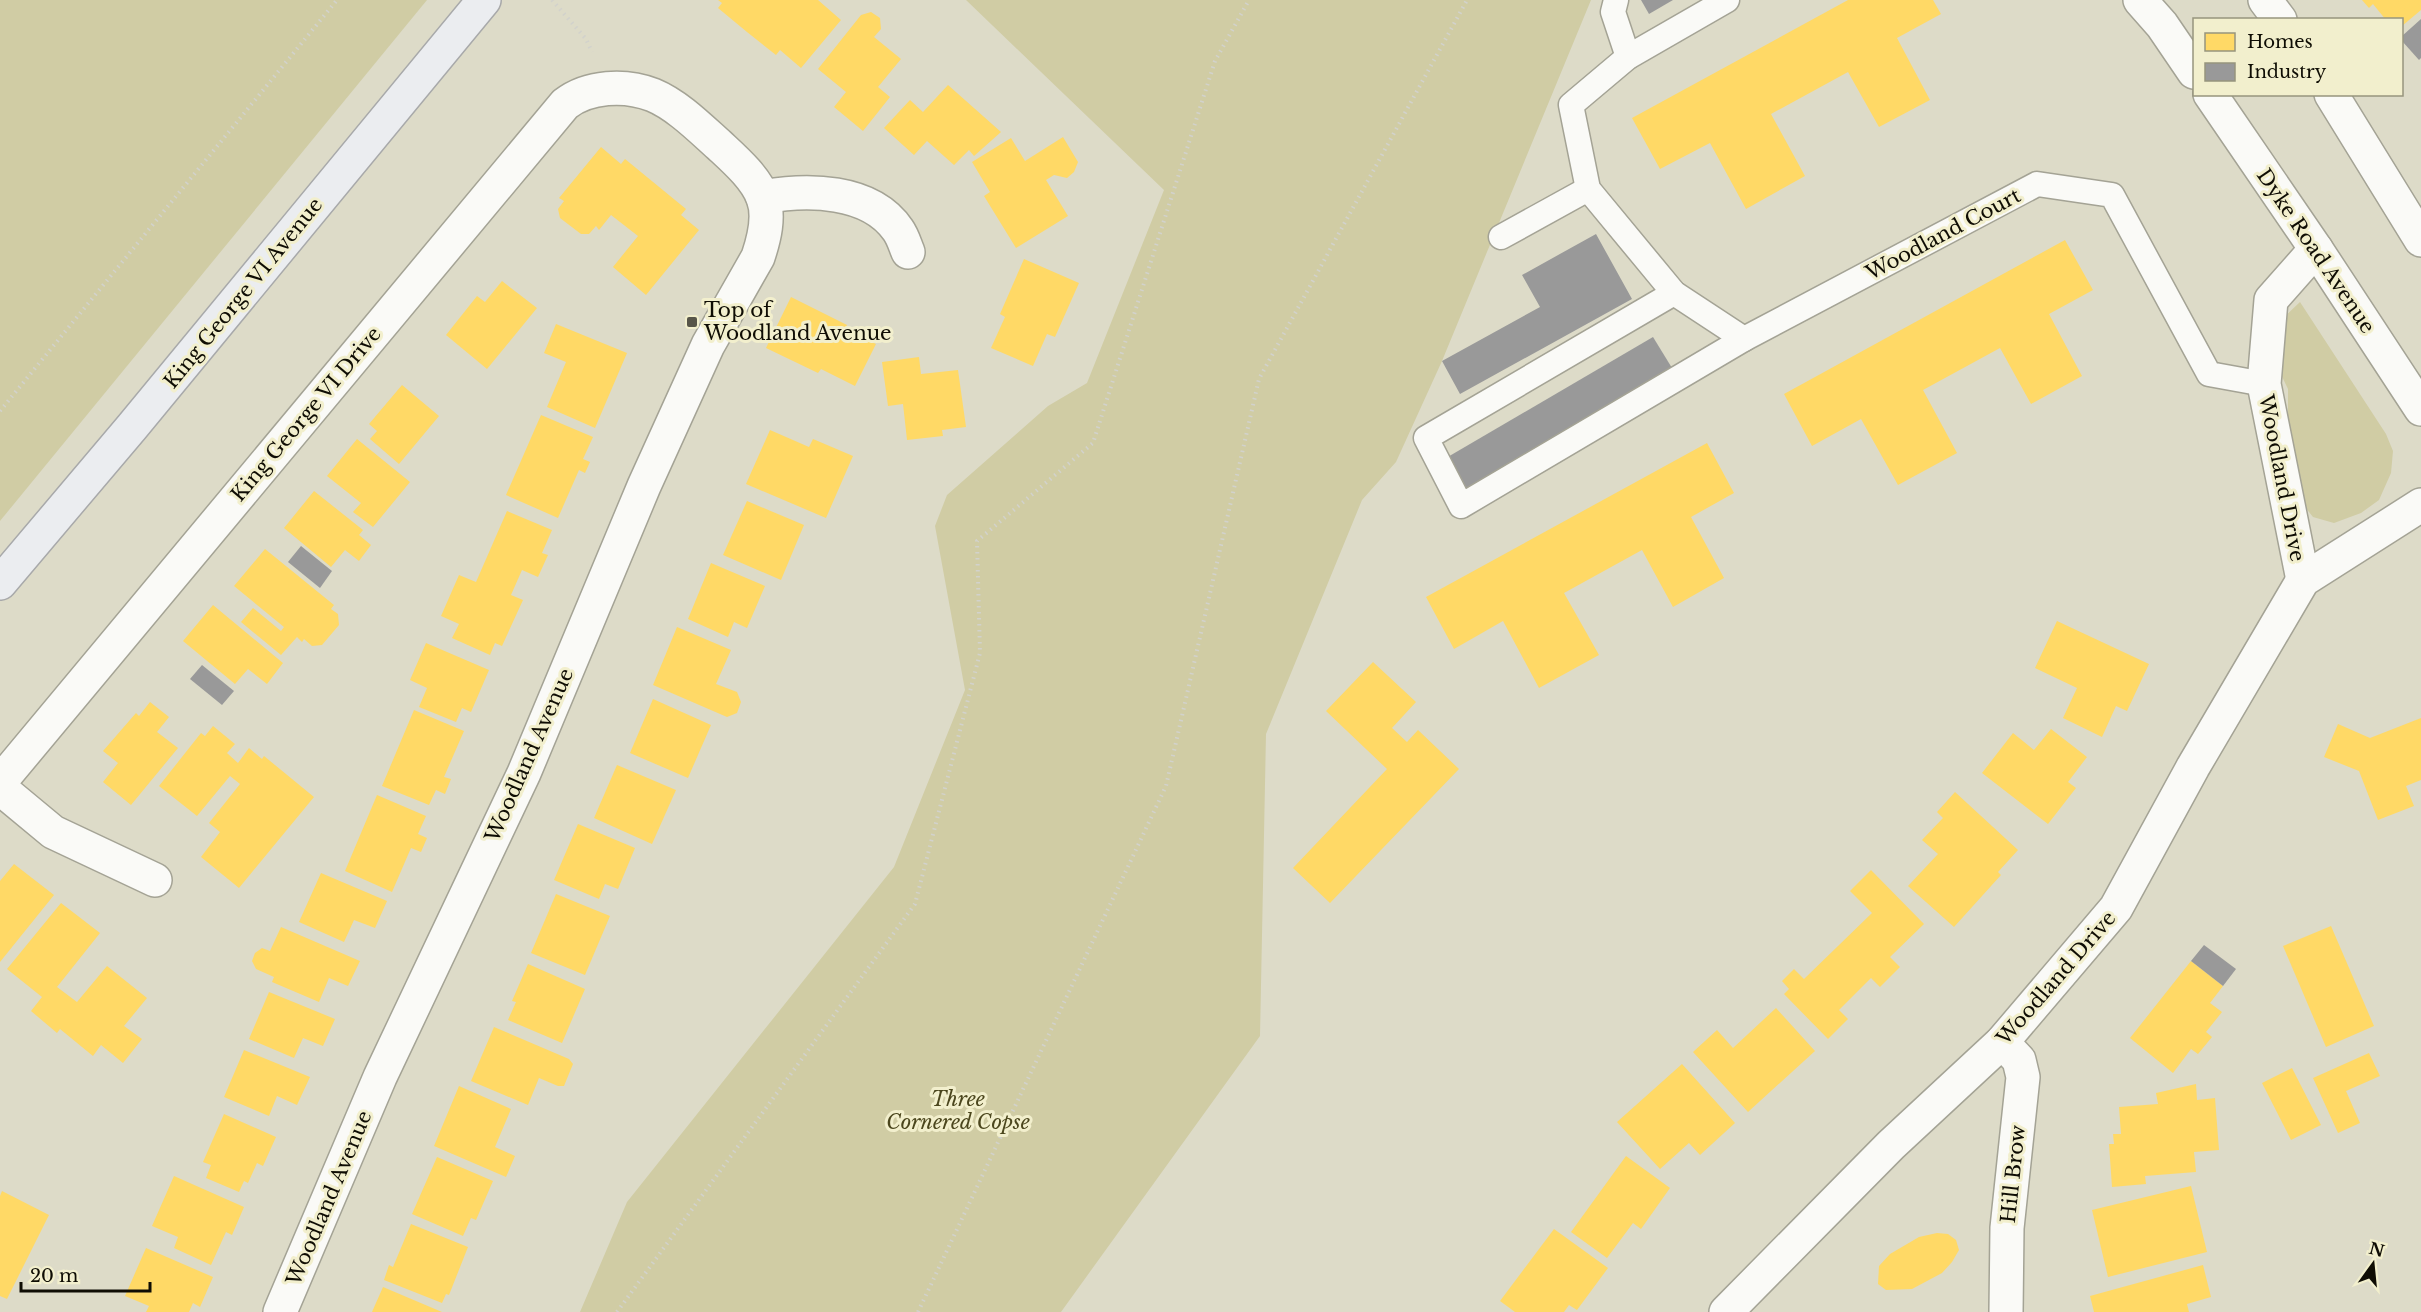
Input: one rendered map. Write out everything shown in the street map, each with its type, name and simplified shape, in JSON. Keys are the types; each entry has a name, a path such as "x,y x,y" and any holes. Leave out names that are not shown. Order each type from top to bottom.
{"main road":[{"name":"King George VI Avenue","path":"0,584 484,0"}],"street":[{"path":"2140,0 2162,25 2193,71"},
{"path":"2265,0 2278,18"},
{"name":"Woodland Avenue","path":"280,1312 380,1077 524,773 644,486 708,345 758,256 766,226 763,197 749,176 730,155 669,104 653,95 622,89"},
{"name":"King George VI Drive","path":"0,782 565,104 575,96 586,92 622,89"},
{"name":"Dyke Road Avenue","path":"2211,96 2421,409"},
{"path":"2332,96 2421,240"},
{"path":"763,197 786,193 809,193 849,198 878,209 899,231 908,252"},
{"name":"Woodland Drive","path":"2303,580 2264,384 2271,300 2316,249"},
{"name":"Woodland Drive","path":"1726,1312 1891,1145 2002,1042 2116,908 2193,767 2303,580 2421,505"},
{"path":"0,788 53,832 155,880"},
{"name":"Hill Brow","path":"2002,1042 2019,1060 2023,1077 2007,1228 2006,1312"}],"lane":[{"path":"1616,0 1613,12 1628,57"},
{"path":"1727,0 1628,57 1571,105 1588,189 1674,293 1744,339"},
{"name":"Woodland Court","path":"1674,293 1426,438 1461,506 1744,339 2037,184 2112,195 2209,374 2264,384"},
{"path":"1501,237 1588,189"}],"path":[{"path":"0,411 337,0"},
{"path":"552,0 586,39 622,89"},
{"path":"616,1312 915,904 980,653 977,541 1093,443 1215,61 1249,0"},
{"path":"918,1312 1166,786 1259,379 1467,0"}],"green space":[{"path":"0,0 427,0 0,521"},
{"name":"Three Cornered Copse","path":"966,0 1591,0 1442,361 1396,462 1362,500 1266,734 1260,1036 1061,1312 580,1312 627,1202 894,867 965,690 935,526 947,495 1048,406 1087,383 1164,190"},
{"path":"2300,302 2386,434 2393,451 2391,473 2379,500 2361,513 2334,523 2313,517 2297,497 2288,464 2288,389 2275,362 2283,318"}],"building: Homes":[{"path":"718,0 818,0 841,20 801,68 780,50 776,55 747,32 718,8 722,3"},
{"path":"1848,0 1933,0 1941,14 1897,38 1930,100 1879,127 1848,72 1771,114 1805,176 1746,209 1710,143 1660,169 1632,118"},
{"path":"2362,0 2421,0 2421,10 2403,25 2403,18 2384,18 2373,4 2369,8"},
{"path":"871,12 880,18 881,29 874,37 901,59 878,87 890,97 863,131 834,107 846,92 818,69 861,15"},
{"path":"948,85 1001,132 974,156 969,150 954,165 927,141 914,155 884,128 910,100 923,112"},
{"path":"1063,137 1078,162 1074,172 1067,178 1054,175 1046,180 1068,216 1016,248 984,196 990,192 972,162 1011,138 1025,161"},
{"path":"601,147 621,164 625,159 686,209 681,215 699,230 646,295 613,267 638,236 611,215 599,230 596,226 589,234 581,234 560,218 558,209 564,201 559,198"},
{"path":"2065,240 2093,290 2049,314 2082,376 2031,404 2000,348 1923,390 1957,453 1898,485 1861,419 1812,446 1784,394"},
{"path":"1024,259 1079,283 1055,337 1047,334 1033,366 991,348 1005,317 1000,314"},
{"path":"502,281 537,308 487,369 446,335 477,296 485,302"},
{"path":"791,297 847,325 845,329 876,344 855,386 821,369 818,373 766,348"},
{"path":"556,324 627,353 595,428 547,407 566,362 544,353"},
{"path":"919,357 921,374 958,370 966,427 942,430 943,436 907,440 903,404 888,406 882,362"},
{"path":"402,385 439,416 399,464 370,439 377,431 369,424"},
{"path":"541,415 593,437 583,459 590,462 585,473 579,470 558,518 506,495"},
{"path":"770,430 809,447 813,439 853,456 826,518 746,484"},
{"path":"357,439 410,482 373,527 353,512 361,503 327,476"},
{"path":"1707,443 1734,493 1691,517 1724,578 1673,607 1642,550 1564,593 1599,655 1539,688 1503,621 1454,649 1426,597"},
{"path":"314,491 363,530 359,535 371,545 359,561 345,550 331,567 284,528"},
{"path":"747,501 804,525 781,580 723,555"},
{"path":"507,511 552,530 542,553 548,555 538,577 522,570 511,595 523,600 502,646 495,643 490,655 452,638 459,624 441,616 459,575 476,582"},
{"path":"265,549 334,605 331,609 338,614 339,625 322,645 312,646 304,639 302,642 297,637 281,655 241,622 253,608 281,631 284,627 234,586"},
{"path":"711,563 765,586 747,628 734,622 728,637 688,619"},
{"path":"213,605 283,663 267,684 248,669 235,684 183,641"},
{"path":"2057,621 2149,664 2127,711 2116,706 2102,737 2063,718 2077,688 2035,668"},
{"path":"677,627 731,650 716,684 737,692 741,702 737,713 727,717 653,685"},
{"path":"426,643 489,670 471,712 462,708 456,722 419,707 427,688 410,680"},
{"path":"1373,662 1416,702 1392,728 1407,742 1418,730 1459,769 1330,903 1293,868 1387,769 1326,711"},
{"path":"653,699 711,725 688,778 630,753"},
{"path":"150,702 169,717 157,732 178,748 131,805 103,782 118,763 103,751 136,713 139,716"},
{"path":"414,710 464,731 444,777 451,779 445,794 436,790 429,805 382,786"},
{"path":"2421,718 2421,780 2406,786 2414,806 2378,820 2359,771 2324,757 2338,724 2370,738"},
{"path":"213,726 235,744 227,753 238,763 249,748 262,759 264,756 314,797 239,888 201,857 220,832 209,823 240,784 230,776 197,816 159,786 201,733 205,736"},
{"path":"2051,729 2087,757 2068,782 2076,788 2048,824 1982,773 2013,733 2034,750"},
{"path":"617,765 676,790 652,844 594,818"},
{"path":"1955,792 2018,850 1998,872 2001,875 1954,927 1908,886 1938,854 1922,840 1943,818 1937,812"},
{"path":"377,795 426,816 418,834 427,838 421,852 411,848 392,892 345,871"},
{"path":"578,824 635,848 618,889 605,884 599,899 554,880"},
{"path":"14,864 54,895 0,962 0,881"},
{"path":"1871,870 1924,924 1890,957 1900,967 1880,987 1871,978 1839,1010 1848,1019 1828,1039 1784,994 1789,989 1782,981 1794,969 1804,979 1872,913 1850,891"},
{"path":"321,873 387,901 375,928 354,920 344,942 299,922"},
{"path":"556,894 610,916 585,975 531,953"},
{"path":"61,903 100,933 57,987 77,1002 107,966 147,998 124,1026 142,1039 123,1063 101,1045 93,1056 60,1029 57,1033 31,1011 42,997 7,969"},
{"path":"2331,926 2374,1026 2326,1047 2283,946"},
{"path":"281,927 360,961 348,986 329,978 319,1002 272,982 274,977 256,969 252,961 255,953 262,948 270,951"},
{"path":"2191,961 2223,986 2210,1003 2222,1012 2206,1032 2212,1037 2198,1054 2191,1049 2173,1073 2130,1038"},
{"path":"528,964 585,989 562,1043 508,1020 516,1002 512,1001"},
{"path":"269,992 335,1019 323,1046 303,1038 294,1058 249,1039"},
{"path":"1776,1008 1815,1051 1748,1112 1693,1052 1717,1030 1733,1048"},
{"path":"494,1027 569,1059 573,1064 564,1086 558,1086 539,1078 528,1105 471,1081"},
{"path":"244,1050 310,1077 297,1105 277,1096 269,1116 224,1097"},
{"path":"2369,1053 2380,1076 2346,1091 2360,1123 2338,1133 2313,1078"},
{"path":"1682,1064 1735,1123 1700,1155 1689,1143 1660,1169 1617,1122"},
{"path":"2292,1068 2321,1125 2291,1140 2262,1083"},
{"path":"2196,1084 2197,1100 2215,1098 2219,1150 2194,1152 2196,1172 2145,1176 2146,1184 2112,1187 2109,1144 2114,1144 2113,1134 2121,1134 2119,1107 2158,1104 2156,1093"},
{"path":"459,1086 511,1109 495,1147 515,1156 506,1177 434,1146"},
{"path":"224,1114 276,1137 263,1166 257,1163 248,1183 244,1181 239,1192 206,1178 211,1165 203,1162"},
{"path":"1626,1156 1670,1188 1641,1229 1633,1223 1607,1258 1571,1232"},
{"path":"437,1157 493,1181 476,1220 471,1218 463,1236 412,1214"},
{"path":"174,1176 244,1207 232,1235 226,1232 211,1265 174,1248 178,1237 152,1226"},
{"path":"2191,1186 2207,1252 2108,1277 2092,1210"},
{"path":"2,1191 49,1215 7,1299 0,1296 0,1196"},
{"path":"411,1224 468,1247 449,1295 446,1294 442,1303 384,1280 389,1265 393,1267"},
{"path":"1554,1229 1608,1268 1577,1310 1569,1305 1564,1312 1515,1312 1500,1301"},
{"path":"1937,1233 1948,1234 1956,1240 1959,1250 1942,1273 1912,1289 1886,1290 1878,1284 1879,1266 1890,1254 1919,1237"},
{"path":"146,1248 213,1277 200,1307 193,1303 189,1312 146,1312 149,1306 125,1296"},
{"path":"2203,1265 2211,1297 2187,1304 2189,1312 2094,1312 2090,1296"},
{"path":"383,1287 442,1312 372,1312"}],"building: Industry":[{"path":"1641,0 1673,0 1649,14"},
{"path":"2421,19 2421,58 2419,60 2403,42 2403,35"},
{"path":"1596,234 1632,299 1460,394 1442,361 1540,307 1522,275"},
{"path":"1653,337 1672,368 1465,490 1446,458"},
{"path":"301,546 332,571 320,588 288,562"},
{"path":"202,665 234,691 222,705 190,679"},
{"path":"2204,945 2236,969 2223,986 2191,961"}],"place":[{"name":"Top of Woodland Avenue","path":"692,322"}]}
